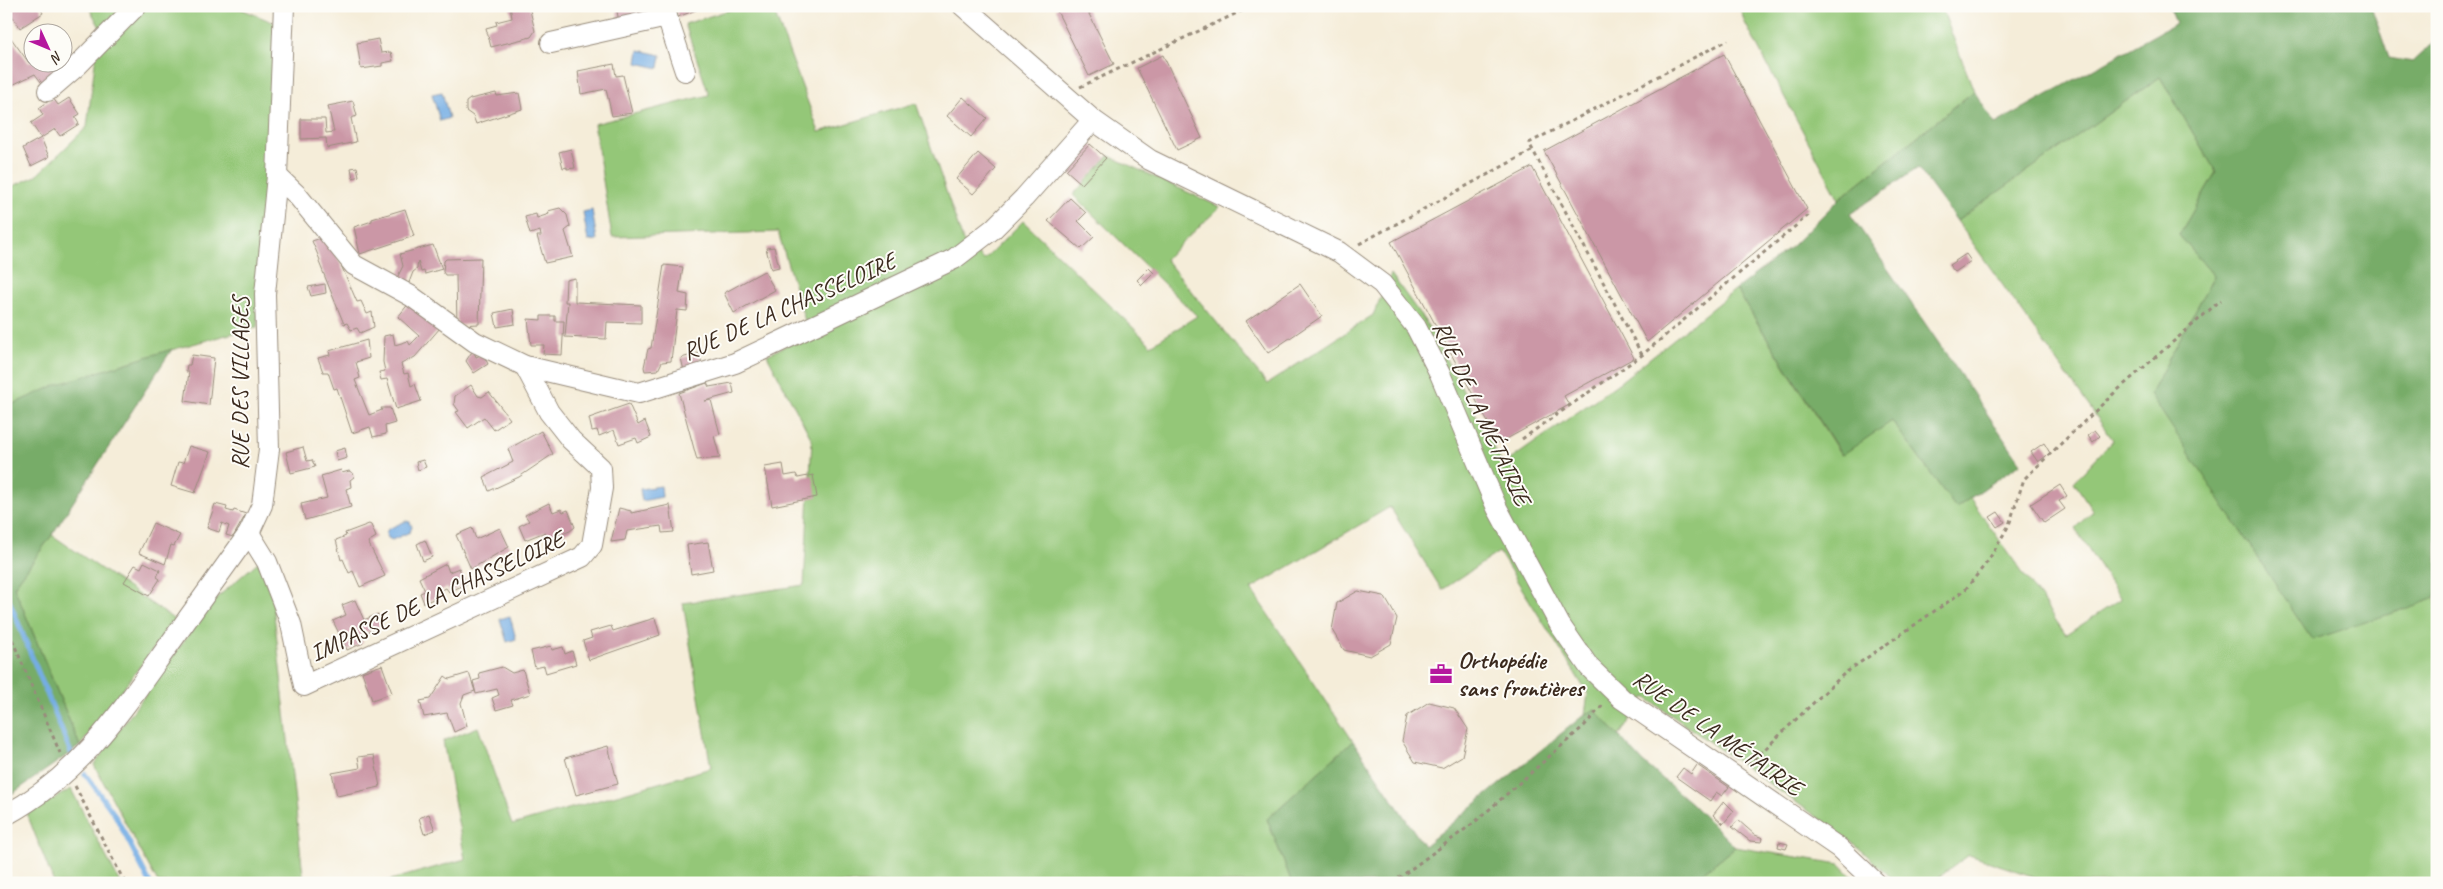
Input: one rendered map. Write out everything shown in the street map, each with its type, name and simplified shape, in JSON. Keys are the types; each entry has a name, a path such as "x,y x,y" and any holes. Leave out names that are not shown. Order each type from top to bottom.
{"street":[{"path":"48,91 77,66 136,6"},
{"name":"RUE DES VILLAGES","path":"6,815 46,790 69,771 104,734 249,533 262,505 269,449 265,294 277,176 284,6"},
{"name":"RUE DE LA MÉTAIRIE","path":"964,6 1093,120 1150,160 1339,252 1382,284 1416,327 1440,374 1497,508 1560,625 1589,667 1614,691 1839,848 1876,883"},
{"path":"551,43 666,12 685,71"},
{"name":"RUE DE LA CHASSELOIRE","path":"277,176 297,194 354,265 411,296 475,342 525,366 639,393 735,363 954,259 1006,217 1093,120"},
{"name":"IMPASSE DE LA CHASSELOIRE","path":"249,533 267,562 291,624 304,686 582,557 592,545 602,488 601,468 571,440 549,412 525,366"}],"path":[{"path":"1064,94 1252,6"},
{"path":"1642,355 1529,143 1728,40"},
{"path":"1348,259 1360,242 1533,150"},
{"path":"1522,439 1642,355 1811,214"},
{"path":"1735,777 1845,673 1964,590 1988,561 2009,525 2024,479 2112,395 2220,300"},
{"path":"6,625 69,771 125,883"},
{"path":"1392,883 1475,822 1584,726 1614,691"}],"green space":[{"path":"88,6 124,6 101,29"},
{"path":"145,6 234,6 275,23 269,172 257,327 99,372 6,407 6,189 36,176 87,127 96,54"},
{"path":"742,6 772,6 819,132 916,103 963,241 984,260 1023,221 1151,345 1197,316 1073,195 1109,156 1220,207 1165,259 1267,384 1373,315 1391,274 1427,324 1503,465 1620,382 1736,289 1841,455 1892,421 1956,508 1970,498 2066,635 2121,599 2075,528 2093,511 2074,482 2113,440 1957,221 2160,77 2216,172 2179,235 2214,276 2150,394 2434,598 2437,598 2437,883 2053,883 1969,855 1931,883 1897,883 1860,849 1833,828 1645,697 1619,736 1595,711 1585,714 1588,694 1499,552 1442,590 1390,507 1251,589 1353,741 1267,819 1292,883 380,883 465,859 443,741 478,727 512,825 711,768 683,603 804,585 812,440 767,355 809,334 778,232 612,237 594,124 709,95 685,24"},
{"path":"1739,6 1941,6 1974,91 1839,199 1745,23"},
{"path":"2169,6 2371,6 2389,58 2412,62 2437,39 2437,598 2312,640 2150,394 2214,276 2179,235 2216,172 2160,77 1957,221 1918,168 1850,214 2021,463 1956,508 1892,421 1842,455 1736,289 1792,246 1839,199 1974,91 1995,124 2176,23"},
{"path":"172,349 52,535 14,587 80,746 9,796 6,791 6,407 56,385"},
{"path":"52,535 175,620 80,746 14,587"},
{"path":"258,562 272,596 304,883 158,883 94,765 213,601"},
{"path":"1595,710 1643,762 1692,804 1735,847 1690,883 1292,883 1267,819 1353,741 1424,846 1585,714"},
{"path":"71,789 120,883 54,883 27,814"},
{"path":"1735,847 1840,864 1858,883 1690,883"}],"water":[{"path":"639,50 661,55 659,68 637,63"},
{"path":"442,92 449,118 440,121 432,94"},
{"path":"592,210 597,240 588,241 583,212"},
{"path":"661,486 662,497 642,501 640,489"},
{"path":"406,521 410,522 412,527 410,532 392,540 388,538 386,533 388,529"},
{"path":"510,616 516,639 507,642 500,619"}],"building":[{"path":"6,6 39,6 43,13 29,22 22,22 20,28"},
{"path":"510,6 529,6 535,31 531,37 491,47 486,28 497,25 496,22 512,18"},
{"path":"616,6 642,6 644,16 619,22"},
{"path":"675,6 706,6 678,17"},
{"path":"1061,6 1085,6 1114,64 1089,76 1056,9"},
{"path":"8,34 22,53 22,72 54,72 57,77 44,86 35,74 6,88"},
{"path":"378,39 381,53 391,52 393,61 382,63 382,66 361,69 357,43"},
{"path":"1724,54 1807,209 1647,342 1544,151"},
{"path":"1163,55 1202,138 1177,150 1137,68"},
{"path":"614,64 616,76 623,75 632,113 612,116 606,89 581,94 578,71"},
{"path":"496,93 497,96 519,93 522,109 476,124 473,116 466,111 466,102 470,99"},
{"path":"963,97 987,118 971,137 947,116"},
{"path":"53,98 58,105 69,98 80,114 75,117 79,124 60,136 55,129 41,138 31,123 43,115 39,108"},
{"path":"353,101 357,116 351,118 356,142 327,148 326,138 301,139 301,119 325,119 326,133 334,132 328,106"},
{"path":"41,138 49,157 31,166 23,148"},
{"path":"1090,144 1106,158 1082,184 1066,170"},
{"path":"571,149 575,168 563,168 559,152"},
{"path":"978,153 996,169 973,194 956,179"},
{"path":"357,167 359,176 353,178 351,168"},
{"path":"1532,167 1634,358 1564,396 1569,405 1499,443 1391,242"},
{"path":"1070,198 1086,213 1078,221 1094,237 1081,249 1048,221"},
{"path":"560,208 567,215 570,227 565,231 573,257 545,263 537,236 541,236 540,231 530,234 525,217 536,214 537,218 549,214 548,211"},
{"path":"405,209 414,236 360,254 354,227 372,221 372,219"},
{"path":"324,237 337,256 357,302 361,301 367,314 372,312 374,327 360,333 357,328 351,330 347,323 344,324 312,241"},
{"path":"433,245 442,269 425,274 424,271 421,272 418,261 417,269 413,272 407,288 395,282 403,266 400,254"},
{"path":"774,247 779,267 771,269 766,248"},
{"path":"1966,254 1971,261 1955,272 1949,265"},
{"path":"481,258 479,324 457,325 456,275 445,275 443,272 444,261 446,259"},
{"path":"664,265 683,267 679,293 688,295 687,311 677,310 671,361 662,362 658,370 645,371 644,367 648,349 651,348"},
{"path":"1149,268 1154,273 1142,285 1137,280"},
{"path":"764,271 775,290 734,313 724,293"},
{"path":"575,278 575,302 641,305 641,323 607,322 606,339 565,337 568,302 565,302 566,280"},
{"path":"325,284 326,293 311,296 308,287"},
{"path":"1300,284 1322,316 1268,353 1246,321"},
{"path":"409,303 440,328 415,357 401,364 404,374 408,373 411,386 415,384 421,401 396,409 387,379 381,380 379,372 385,371 383,362 384,336 393,334 395,345 408,341 410,345 419,336 398,317"},
{"path":"513,309 515,324 497,327 494,313"},
{"path":"541,316 555,316 555,321 564,321 562,355 543,354 544,345 531,345 528,319 541,320"},
{"path":"367,340 369,358 356,362 360,378 355,380 369,415 382,410 381,408 390,408 395,423 385,426 386,434 373,437 370,427 352,433 337,388 334,389 328,372 323,372 318,358 330,355 329,351"},
{"path":"474,352 476,357 483,354 488,364 474,373 466,361 471,353"},
{"path":"699,353 703,367 684,371 681,358"},
{"path":"192,355 214,358 209,405 185,401 189,372 186,372 187,365 190,365"},
{"path":"707,383 709,387 732,383 734,393 705,401 711,400 720,434 714,436 720,458 697,460 679,393"},
{"path":"471,385 478,396 482,397 489,392 510,419 494,430 484,417 468,428 456,412 459,411 454,404 455,396"},
{"path":"629,404 638,425 645,421 651,437 638,443 636,438 619,444 614,430 599,436 597,430 592,431 589,418"},
{"path":"2095,430 2100,436 2093,442 2088,435"},
{"path":"541,431 553,454 519,477 489,491 484,477 513,462 508,449"},
{"path":"2044,443 2050,453 2038,462 2031,452"},
{"path":"189,446 210,452 195,493 171,486 178,462 183,463"},
{"path":"303,447 307,461 312,460 315,467 291,473 286,452"},
{"path":"345,448 347,458 337,461 335,451"},
{"path":"423,460 426,467 418,470 416,462"},
{"path":"783,464 785,476 796,474 798,478 813,475 817,497 772,506 765,467"},
{"path":"341,470 342,473 349,471 353,473 354,477 350,480 351,487 346,489 351,507 305,520 301,504 327,498 321,476"},
{"path":"2060,485 2067,496 2059,501 2065,509 2044,523 2031,504"},
{"path":"549,503 553,512 561,509 563,512 568,510 575,527 570,531 548,539 545,532 525,540 519,526 529,521 525,515"},
{"path":"215,504 227,507 226,510 233,512 234,510 246,514 233,537 226,535 229,526 222,523 219,532 207,528"},
{"path":"670,505 674,532 662,533 661,526 627,531 625,540 611,542 619,508 631,511 631,513"},
{"path":"1998,512 2005,522 1997,527 1990,517"},
{"path":"153,523 180,535 174,546 171,545 165,564 139,553"},
{"path":"369,524 376,537 368,542 385,576 360,587 353,571 349,573 343,559 341,560 336,540 346,536 345,533"},
{"path":"472,528 476,539 500,528 509,547 471,569 456,535"},
{"path":"425,540 432,557 423,561 417,544"},
{"path":"708,542 713,570 691,574 687,545"},
{"path":"144,562 160,570 157,577 160,579 149,596 124,582 135,565 141,568"},
{"path":"446,564 449,572 459,568 466,584 449,592 446,588 439,591 440,596 424,603 420,593 425,591 419,578"},
{"path":"1358,591 1384,596 1397,618 1391,644 1370,656 1344,650 1332,630 1337,603"},
{"path":"355,600 364,620 378,614 382,626 360,635 363,643 347,650 333,621 346,615 342,605"},
{"path":"655,618 660,635 589,660 583,641 592,638 590,632 611,626 613,631"},
{"path":"551,646 552,650 563,647 565,654 572,651 576,664 546,673 544,666 535,668 531,651"},
{"path":"382,665 392,693 372,700 362,672"},
{"path":"502,667 512,673 523,670 530,694 511,700 513,705 496,710 492,698 499,695 497,689 476,694 473,681 480,679 479,673"},
{"path":"469,673 475,691 464,695 461,703 467,726 454,732 447,713 424,717 420,701 430,699 445,676 449,679"},
{"path":"1429,702 1454,708 1468,729 1462,756 1442,768 1415,762 1402,741 1407,716"},
{"path":"608,746 618,784 576,795 565,758"},
{"path":"374,755 380,787 337,796 332,773 360,768 358,757"},
{"path":"1697,765 1729,787 1722,796 1716,792 1710,801 1676,777 1683,768 1691,774"},
{"path":"1724,801 1734,811 1723,824 1713,815"},
{"path":"429,814 435,830 424,834 419,818"},
{"path":"1738,820 1755,835 1763,838 1762,842 1750,841 1732,827"},
{"path":"1779,842 1788,844 1786,849 1778,847"}],"waterway":[{"path":"6,593 71,753"},
{"path":"85,774 115,815 150,883"}],"place":[{"name":"Orthopédie sans frontières","path":"1441,674"}]}
